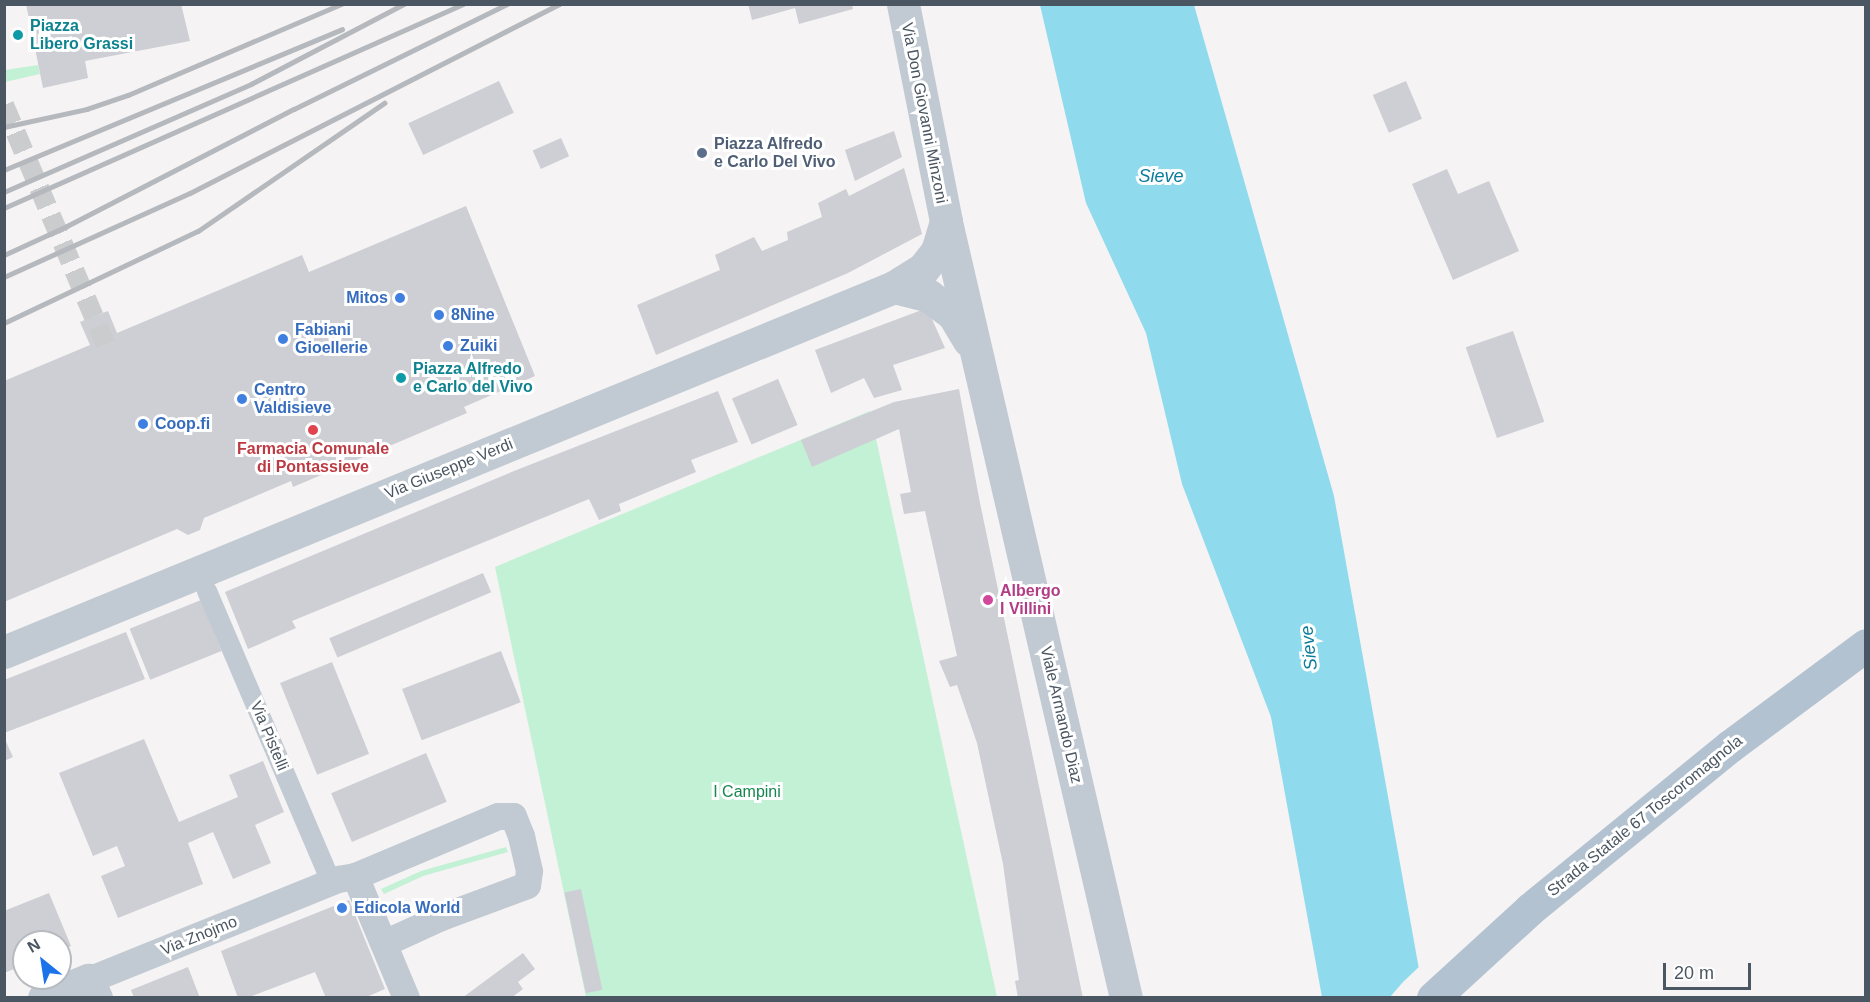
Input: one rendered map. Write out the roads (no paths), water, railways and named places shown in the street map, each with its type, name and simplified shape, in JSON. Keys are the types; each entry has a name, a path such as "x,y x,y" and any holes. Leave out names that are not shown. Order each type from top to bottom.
{"main road":[{"name":"Strada Statale 67 Toscoromagnola","path":"1433,998 1539,901 1730,746 1866,645"}],"street":[{"name":"Via Don Giovanni Minzoni","path":"903,4 946,222"},
{"name":"Via Giuseppe Verdi","path":"4,652 894,287 923,269 937,251 946,222"},
{"name":"Viale Armando Diaz","path":"946,222 1126,998"},
{"path":"894,287 929,296 953,314 978,356"},
{"name":"Via Pistelli","path":"207,591 343,879"},
{"name":"Via Znojmo","path":"44,998 92,989 343,879 498,816 513,816 521,836 529,871 527,885 441,917 384,942"},
{"path":"343,879 384,942 406,998"}],"water":[{"name":"Sieve","path":"1040,5 1194,5 1334,496 1424,997 1322,997 1271,717 1182,484 1146,333 1086,203"}],"tunnel":[{"path":"4,105 107,348"}],"railway":[{"path":"4,127 87,109 128,95 341,4"},
{"path":"4,192 251,84 404,4"},
{"path":"4,208 463,4"},
{"path":"4,255 67,226 294,109 507,4"},
{"path":"4,277 190,193 560,4"},
{"path":"4,170 342,29"},
{"path":"4,323 198,231 384,103"}],"place":[{"name":"Piazza Libero Grassi","path":"18,35"},
{"name":"Piazza Alfredo e Carlo Del Vivo","path":"702,153"},
{"name":"Mitos","path":"400,298"},
{"name":"8Nine","path":"439,315"},
{"name":"Fabiani Gioellerie","path":"283,339"},
{"name":"Zuiki","path":"448,346"},
{"name":"Piazza Alfredo e Carlo del Vivo","path":"401,378"},
{"name":"Centro Valdisieve","path":"242,399"},
{"name":"Coop.fi","path":"143,424"},
{"name":"Farmacia Comunale di Pontassieve","path":"313,430"},
{"name":"Albergo I Villini","path":"988,600"},
{"name":"Edicola World","path":"342,908"}],"park label":[{"name":"I Campini","path":"747,792"}]}
